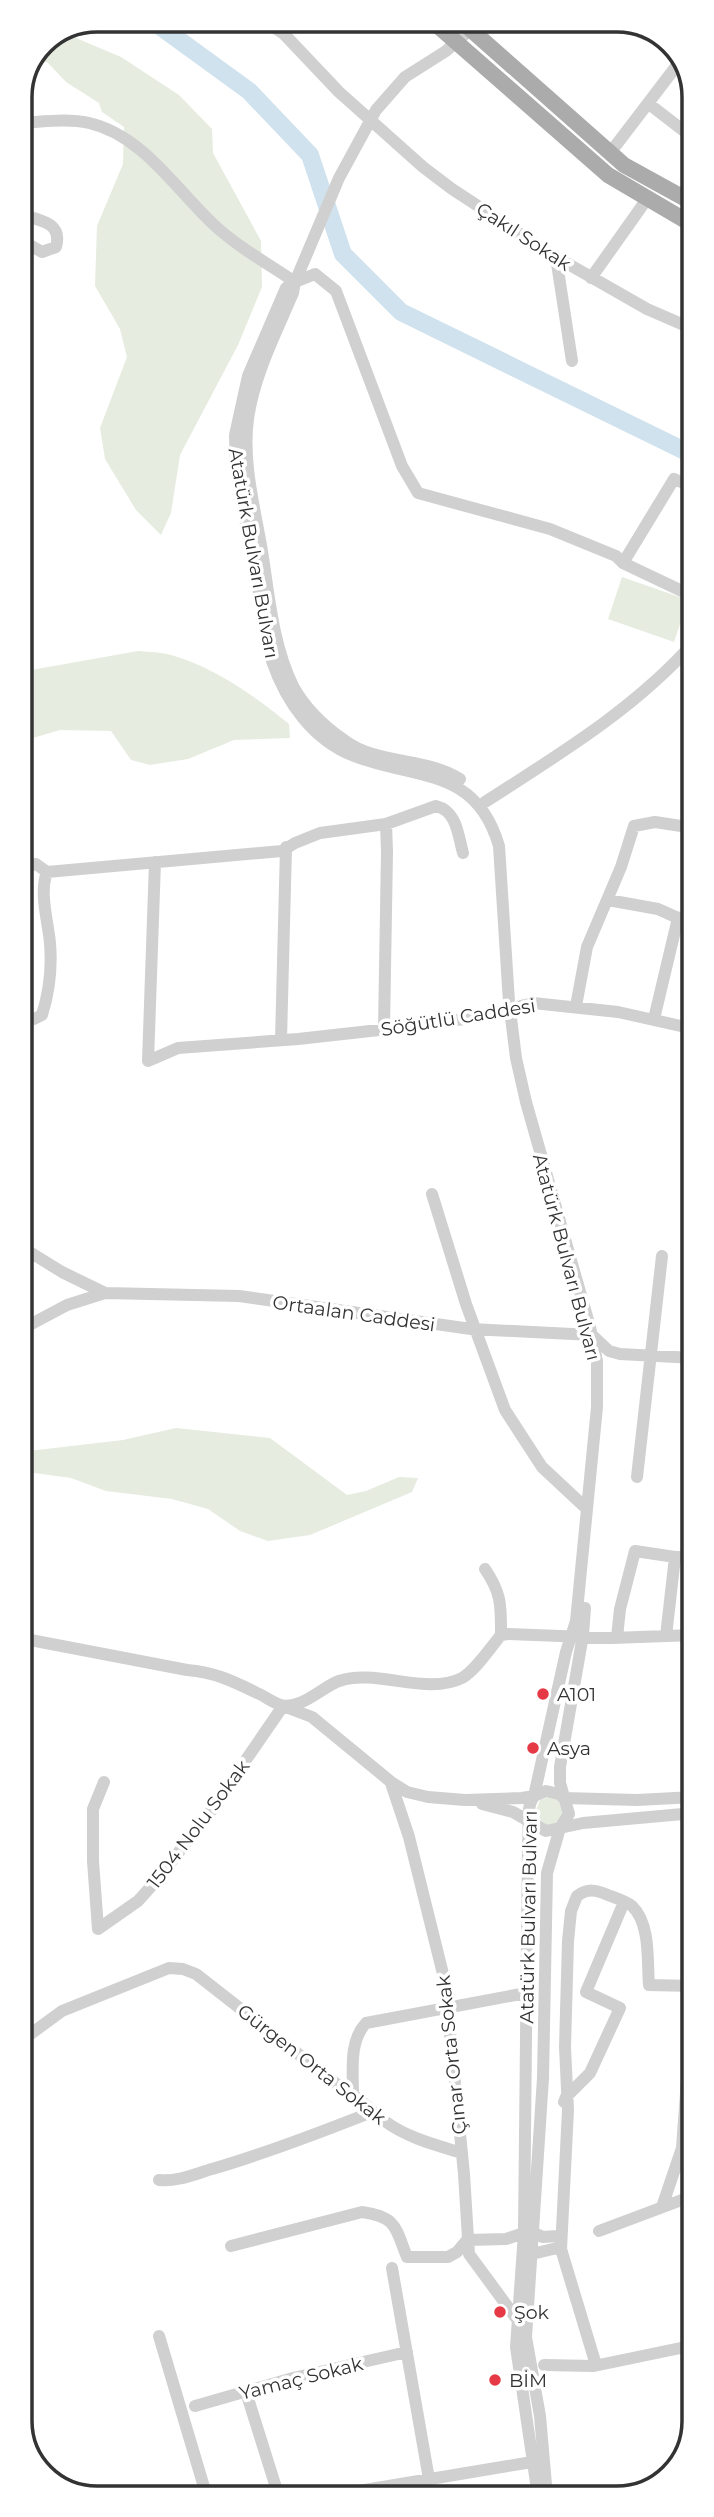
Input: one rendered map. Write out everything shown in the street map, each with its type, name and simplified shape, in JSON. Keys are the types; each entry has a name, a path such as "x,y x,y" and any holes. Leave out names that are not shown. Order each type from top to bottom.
{"main road":[{"path":"445,32 608,175 682,220"},
{"path":"474,32 624,165 682,198"}],"street":[{"name":"Çakıl Sokak","path":"280,32 292,41 339,92 423,167 452,189 556,257 647,309 682,324"},
{"name":"Atatürk Bulvarı Bulvarı","path":"461,32 457,42 405,77 386,96 339,178 295,282 253,397 247,437 251,486 263,559 286,671 302,700 347,742 373,753 450,773 463,781 485,802 499,823 506,848 513,1008"},
{"path":"610,153 675,68"},
{"path":"649,104 682,130"},
{"path":"32,122 89,123 123,138 158,166 212,223 236,243 295,282 315,274 336,291 402,466 418,493 550,529 616,556 624,563 682,591"},
{"path":"592,278 647,200"},
{"path":"32,218 46,222 58,232 59,237 56,247 42,252 32,246"},
{"path":"556,257 572,361"},
{"name":"Atatürk Bulvarı Bulvarı","path":"295,282 286,288 248,376 235,435 236,471 272,661 282,687 297,711 336,747 379,764 448,781 460,789 491,822 499,846 513,1008 524,1065 596,1339 604,1403 562,1752 560,1783 569,1814 559,1828 547,1883 543,2078 529,2233 516,2318 518,2375 536,2486"},
{"path":"624,563 674,479 682,482"},
{"path":"485,802 545,764 643,692 682,656"},
{"path":"32,865 36,864 47,872 282,851 320,833 386,824 436,806 445,808 455,823 463,853"},
{"path":"576,1006 587,947 621,867 634,826 655,822 682,826"},
{"path":"384,1030 386,824"},
{"path":"281,1040 286,847"},
{"name":"Söğütlü Caddesi","path":"155,862 148,1060 178,1048 384,1030 471,1018 533,1003 576,1006 654,1019 682,1027"},
{"path":"34,1019 42,1015 48,998 50,948 44,892 47,872"},
{"path":"608,900 658,909 682,918"},
{"path":"654,1019 678,918"},
{"path":"432,1194 475,1329 505,1410 542,1467 587,1509"},
{"name":"Ortaalan Caddesi","path":"32,1253 105,1293 239,1296 475,1329 596,1339 609,1351 682,1357"},
{"path":"637,1477 662,1256"},
{"path":"32,1324 67,1305 105,1293"},
{"name":"Atatürk Bulvarı Bulvarı","path":"546,2486 540,2416 526,2337 532,2254 529,2233 526,1993 528,1842 531,1820 528,1808 534,1796 577,1636 576,1621 597,1407 596,1339"},
{"path":"617,1637 620,1609 635,1551 682,1557"},
{"path":"666,1636 676,1557"},
{"path":"283,1706 304,1701 331,1684 354,1678 444,1683 462,1678 501,1635 501,1597 485,1569"},
{"path":"501,1635 682,1635"},
{"path":"32,1640 225,1676 283,1706 312,1717 391,1782 415,1795 465,1800 513,1812 547,1831 583,1823 682,1815"},
{"name":"1504 Nolu Sokak","path":"104,1782 93,1809 93,1861 98,1928 138,1901 156,1881 208,1815 283,1706"},
{"name":"Çınar Orta Sokak","path":"391,1782 410,1837 449,2007 470,2254 516,2318"},
{"path":"465,1800 534,1796 546,1791 564,1798 637,1800 682,1798"},
{"path":"595,2365 557,2242 566,2097 565,2046 571,1911 577,1896 589,1890 598,1891 634,1907 646,1938 649,1985 682,1986"},
{"path":"566,2097 590,2073 620,2008 586,1992 624,1902"},
{"name":"Gürgen Orta Sokak","path":"32,2032 62,2011 169,1968 183,1969 196,1974 343,2089 354,2094 389,2124 410,2135 462,2153"},
{"path":"354,2094 353,2062 356,2037 366,2023 526,1993"},
{"path":"566,2097 568,2110 561,2253 595,2365"},
{"path":"159,2180 174,2180 228,2165 372,2112"},
{"path":"663,2207 682,2148"},
{"path":"599,2231 682,2200"},
{"path":"231,2246 362,2212 383,2215 393,2224 407,2257 448,2257 457,2252 467,2240 506,2239 529,2233 557,2242"},
{"path":"532,2254 557,2242"},
{"path":"392,2268 429,2479"},
{"path":"159,2336 203,2485"},
{"path":"544,2365 595,2365 682,2348"},
{"name":"Yamaç Sokak","path":"195,2406 407,2352"},
{"path":"246,2392 275,2485"},
{"path":"390,2486 532,2462"}],"shaded area":[{"path":"72,36 121,57 179,95 212,129 213,153 261,241 262,287 238,345 180,455 171,513 161,535 136,510 105,459 100,428 127,357 120,329 95,286 97,226 123,164 124,127 102,112 99,103 66,82 47,62 40,65 60,42"},
{"path":"622,577 682,598 682,618 674,642 608,619"},
{"path":"138,651 171,655 203,667 248,693 289,724 290,738 234,740 188,759 150,765 131,760 111,731 60,730 32,738 32,670"},
{"path":"176,1428 270,1438 347,1495 366,1491 399,1477 418,1478 412,1492 310,1535 268,1541 240,1531 208,1509 172,1499 106,1491 71,1478 32,1473 32,1451 123,1440"},
{"path":"549,1797 558,1799 565,1816 551,1827 539,1822 535,1813 540,1800"}],"waterway":[{"path":"168,32 249,91 310,155 343,254 401,312 682,450"}],"place":[{"name":"A101","path":"543,1694"},
{"name":"Asya","path":"533,1748"},
{"name":"Şok","path":"500,2312"},
{"name":"BİM","path":"495,2380"}]}
